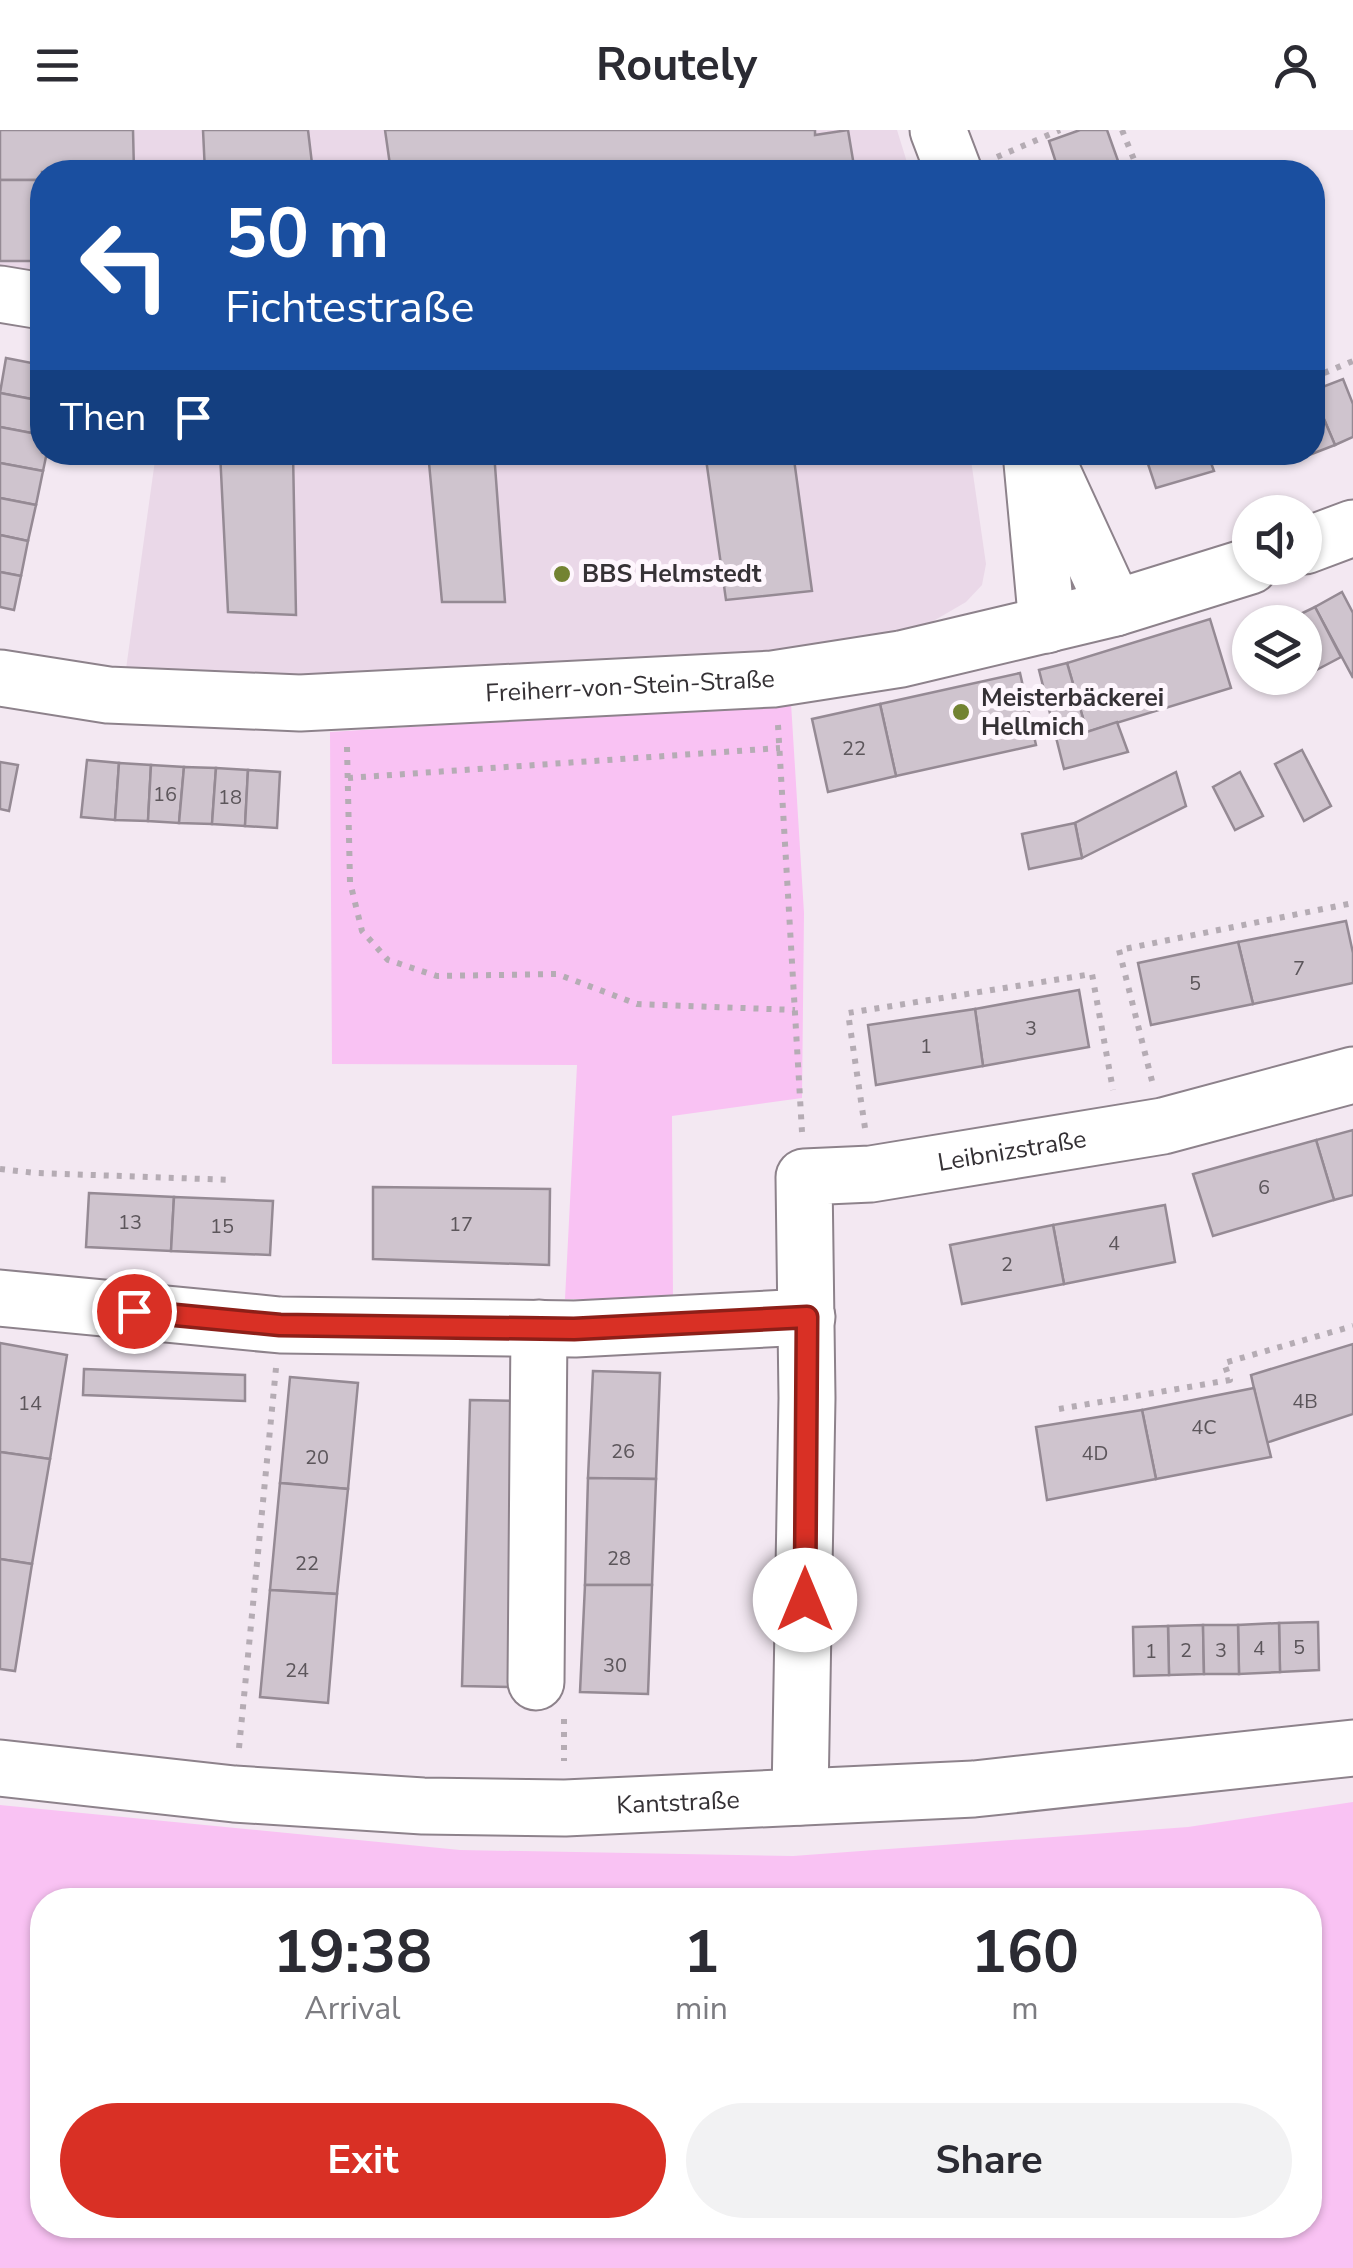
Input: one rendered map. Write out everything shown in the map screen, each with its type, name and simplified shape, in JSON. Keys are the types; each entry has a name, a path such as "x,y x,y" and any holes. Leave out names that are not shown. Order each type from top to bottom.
{"street":[{"path":"938,130 960,160"},
{"path":"0,294 30,299"},
{"path":"1031,465 1047,625"},
{"path":"1050,465 1114,608"},
{"path":"1322,540 1353,528"},
{"name":"Freiherr-von-Stein-Straße","path":"0,678 108,695 300,703 773,679 901,659 1047,625 1232,572"},
{"name":"Leibnizstraße","path":"804,1177 871,1174 1142,1129 1353,1075"},
{"path":"800,1797 807,1317 804,1177"},
{"path":"0,1298 280,1325 540,1328 807,1317"},
{"path":"536,1682 540,1328"},
{"name":"Kantstraße","path":"0,1768 234,1794 422,1806 565,1808 974,1788 1353,1748"}],"path":[{"path":"988,160 1060,130"},
{"path":"1122,130 1133,160"},
{"path":"1325,373 1353,362"},
{"path":"773,679 804,1177"},
{"path":"346,701 350,882 362,931 388,960 437,976 557,974 637,1004 795,1010"},
{"path":"348,778 780,748"},
{"path":"1142,1129 1119,950 1353,902"},
{"path":"871,1174 848,1013 1092,974 1142,1129"},
{"path":"0,1169 233,1180"},
{"path":"234,1794 280,1325"},
{"path":"1058,1410 1230,1380 1224,1363 1353,1326"}],"shaded area":[{"path":"0,130 897,130 906,160 30,160 30,277 0,275"},
{"name":"BBS Helmstedt","path":"154,465 972,465 986,564 982,585 966,602 899,641 771,662 307,678 126,669"},
{"path":"791,703 804,913 802,1098 672,1116 673,1301 565,1299 577,1065 332,1064 330,732"},
{"path":"1353,1802 1353,2268 0,2268 0,1805 460,1850 793,1856 1188,1827"}],"building":[{"path":"0,130 133,130 134,160 30,160 30,180 0,180"},
{"path":"203,130 308,130 312,160 204,160"},
{"path":"385,130 815,130 815,135 848,130 853,160 389,160"},
{"path":"1080,130 1107,130 1118,160 1055,160 1049,141"},
{"path":"0,180 30,180 30,261 0,261"},
{"path":"6,358 30,363 30,399 0,393"},
{"path":"1343,379 1353,404 1353,437 1335,445 1325,422 1325,386"},
{"path":"0,393 30,399 30,433 0,427"},
{"path":"1325,422 1335,445 1325,449"},
{"path":"0,427 30,433 30,465 44,465 43,471 0,463"},
{"path":"0,463 43,471 36,505 0,498"},
{"path":"221,465 293,465 296,615 228,612"},
{"path":"429,465 495,465 505,602 442,602"},
{"path":"707,465 795,465 812,591 726,600"},
{"path":"1148,465 1212,465 1214,471 1156,488"},
{"path":"0,498 36,505 28,541 0,535"},
{"path":"0,535 28,541 21,576 0,572"},
{"path":"0,572 21,576 14,610 0,607"},
{"path":"1342,592 1353,613 1353,678 1322,620 1322,605 1319,605"},
{"path":"1210,619 1231,688 1087,732 1067,663"},
{"path":"1322,620 1341,657 1322,667"},
{"path":"1067,663 1087,732 1117,722 1128,752 1064,769 1039,670"},
{"path":"1020,673 1036,745 896,776 880,704"},
{"path":"880,704 896,776 828,792 812,719"},
{"path":"1302,750 1331,806 1304,821 1275,764"},
{"path":"87,760 119,763 115,820 81,817"},
{"path":"0,762 18,765 9,811 0,809"},
{"path":"119,763 151,765 148,821 115,820"},
{"path":"151,765 184,767 179,823 148,821"},
{"path":"184,767 216,768 212,824 179,823"},
{"path":"216,768 248,770 245,826 212,824"},
{"path":"248,770 280,772 277,828 245,826"},
{"path":"1176,772 1186,806 1082,858 1075,823"},
{"path":"1240,772 1263,816 1235,830 1213,787"},
{"path":"1075,823 1082,858 1029,869 1022,834"},
{"path":"1346,921 1353,953 1353,983 1253,1004 1238,942"},
{"path":"1238,942 1253,1004 1151,1025 1138,963"},
{"path":"1079,990 1089,1047 983,1066 975,1009"},
{"path":"975,1009 983,1066 876,1085 868,1025"},
{"path":"1353,1130 1353,1195 1334,1200 1316,1140"},
{"path":"1316,1140 1334,1200 1213,1236 1193,1174"},
{"path":"373,1187 550,1189 549,1265 373,1259"},
{"path":"89,1193 174,1197 171,1251 86,1247"},
{"path":"174,1197 273,1201 270,1255 171,1251"},
{"path":"1165,1205 1175,1262 1064,1284 1053,1225"},
{"path":"1053,1225 1064,1284 962,1304 950,1245"},
{"path":"0,1343 67,1355 50,1459 0,1452"},
{"path":"1353,1344 1353,1414 1266,1443 1251,1375"},
{"path":"84,1369 245,1375 245,1401 83,1395"},
{"path":"593,1371 660,1373 656,1479 588,1478"},
{"path":"290,1377 358,1383 348,1489 280,1483"},
{"path":"1254,1388 1271,1457 1156,1479 1142,1410"},
{"path":"470,1400 522,1401 514,1687 462,1686"},
{"path":"1142,1410 1156,1479 1047,1500 1036,1427"},
{"path":"0,1452 50,1459 32,1564 0,1559"},
{"path":"588,1478 656,1479 652,1585 585,1585"},
{"path":"280,1483 348,1489 337,1594 270,1590"},
{"path":"0,1559 32,1564 15,1671 0,1669"},
{"path":"585,1585 652,1585 648,1694 580,1692"},
{"path":"270,1590 337,1594 328,1703 260,1697"},
{"path":"1318,1622 1319,1670 1280,1672 1279,1623"},
{"path":"1279,1623 1280,1672 1239,1674 1238,1625"},
{"path":"1203,1625 1204,1674 1169,1675 1168,1626"},
{"path":"1203,1625 1238,1625 1239,1674 1204,1674"},
{"path":"1168,1626 1169,1675 1134,1676 1133,1627"}],"place":[{"name":"BBS Helmstedt","path":"562,574"},
{"name":"Meisterbäckerei Hellmich","path":"961,712"}],"route":[{"path":"134,1311 280,1325 574,1329 807,1317 805,1600"}]}
